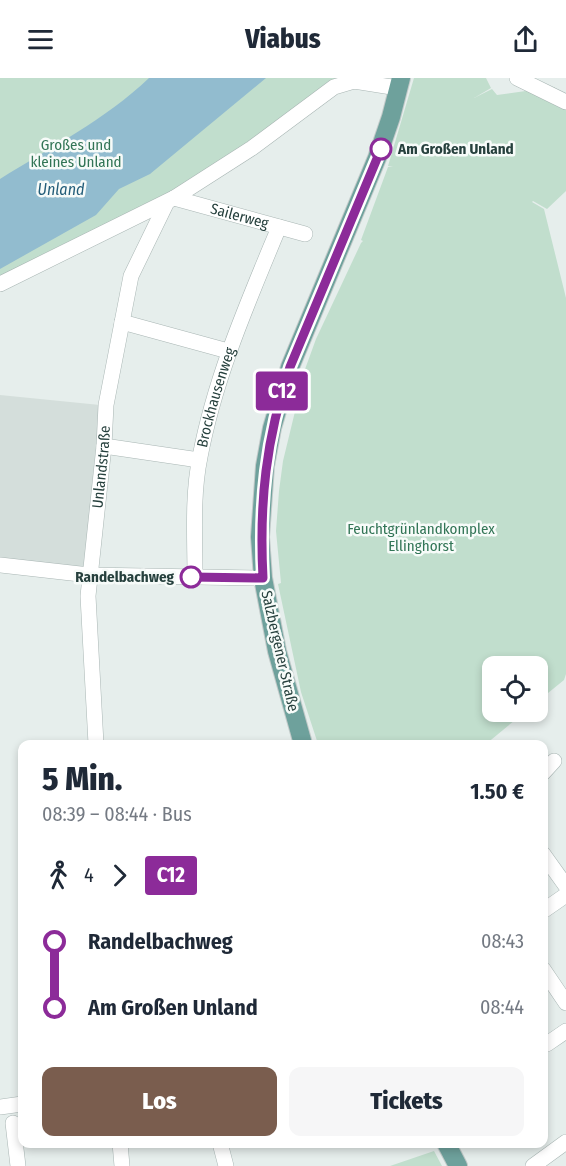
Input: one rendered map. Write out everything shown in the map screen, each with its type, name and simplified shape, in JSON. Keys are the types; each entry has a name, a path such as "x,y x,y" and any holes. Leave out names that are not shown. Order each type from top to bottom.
{"main road":[{"name":"Salzbergener Straße","path":"302,740 278,651 263,578 261,537 265,466 272,428 290,367 377,158 392,117 400,83"},
{"path":"449,1148 458,1166"}],"street":[{"path":"517,78 566,102"},
{"path":"0,284 170,200 252,148 334,87 354,81 400,83"},
{"name":"Sailerweg","path":"170,200 305,234"},
{"name":"Unlandstraße","path":"96,740 88,596 104,446 106,405 131,276 170,200"},
{"name":"Brockhausenweg","path":"195,577 195,516 199,460 212,404 228,351 279,227"},
{"path":"123,322 228,351"},
{"path":"104,446 199,460"},
{"path":"0,565 89,575 263,578"},
{"path":"548,768 554,761"},
{"path":"548,861 566,886"},
{"path":"548,908 566,895"},
{"path":"548,976 566,1003"},
{"path":"548,1043 566,1031"},
{"path":"0,1107 18,1105"},
{"path":"13,1123 18,1166"},
{"path":"533,1166 566,1142"},
{"path":"120,1148 122,1166"},
{"path":"221,1148 226,1166"}],"shaded area":[{"path":"0,395 100,405 84,569 0,560"}],"green space":[{"name":"Großes und kleines Unland","path":"0,78 343,78 206,173 0,281"},
{"name":"Feuchtgrünlandkomplex Ellinghorst","path":"414,78 486,78 491,88 474,98 492,89 497,95 554,87 566,97 566,191 547,209 532,202 544,209 566,298 566,674 564,680 548,693 548,656 482,656 482,722 513,722 491,740 317,740 301,692 278,584 281,583 276,531 279,491 283,461 299,395 296,394 316,339 363,241 361,240 388,167 393,167 388,166"},
{"path":"434,1151 442,1166 390,1166"}],"water":[{"name":"Unland","path":"149,78 266,78 150,174 119,189 96,215 0,269 0,179 96,120"}],"bus line":[{"name":"C12","path":"191,577 263,578 261,537 265,466 281,394 290,367 381,149"}],"place":[{"name":"Am Großen Unland","path":"381,149"},
{"name":"Randelbachweg","path":"191,577"}]}
